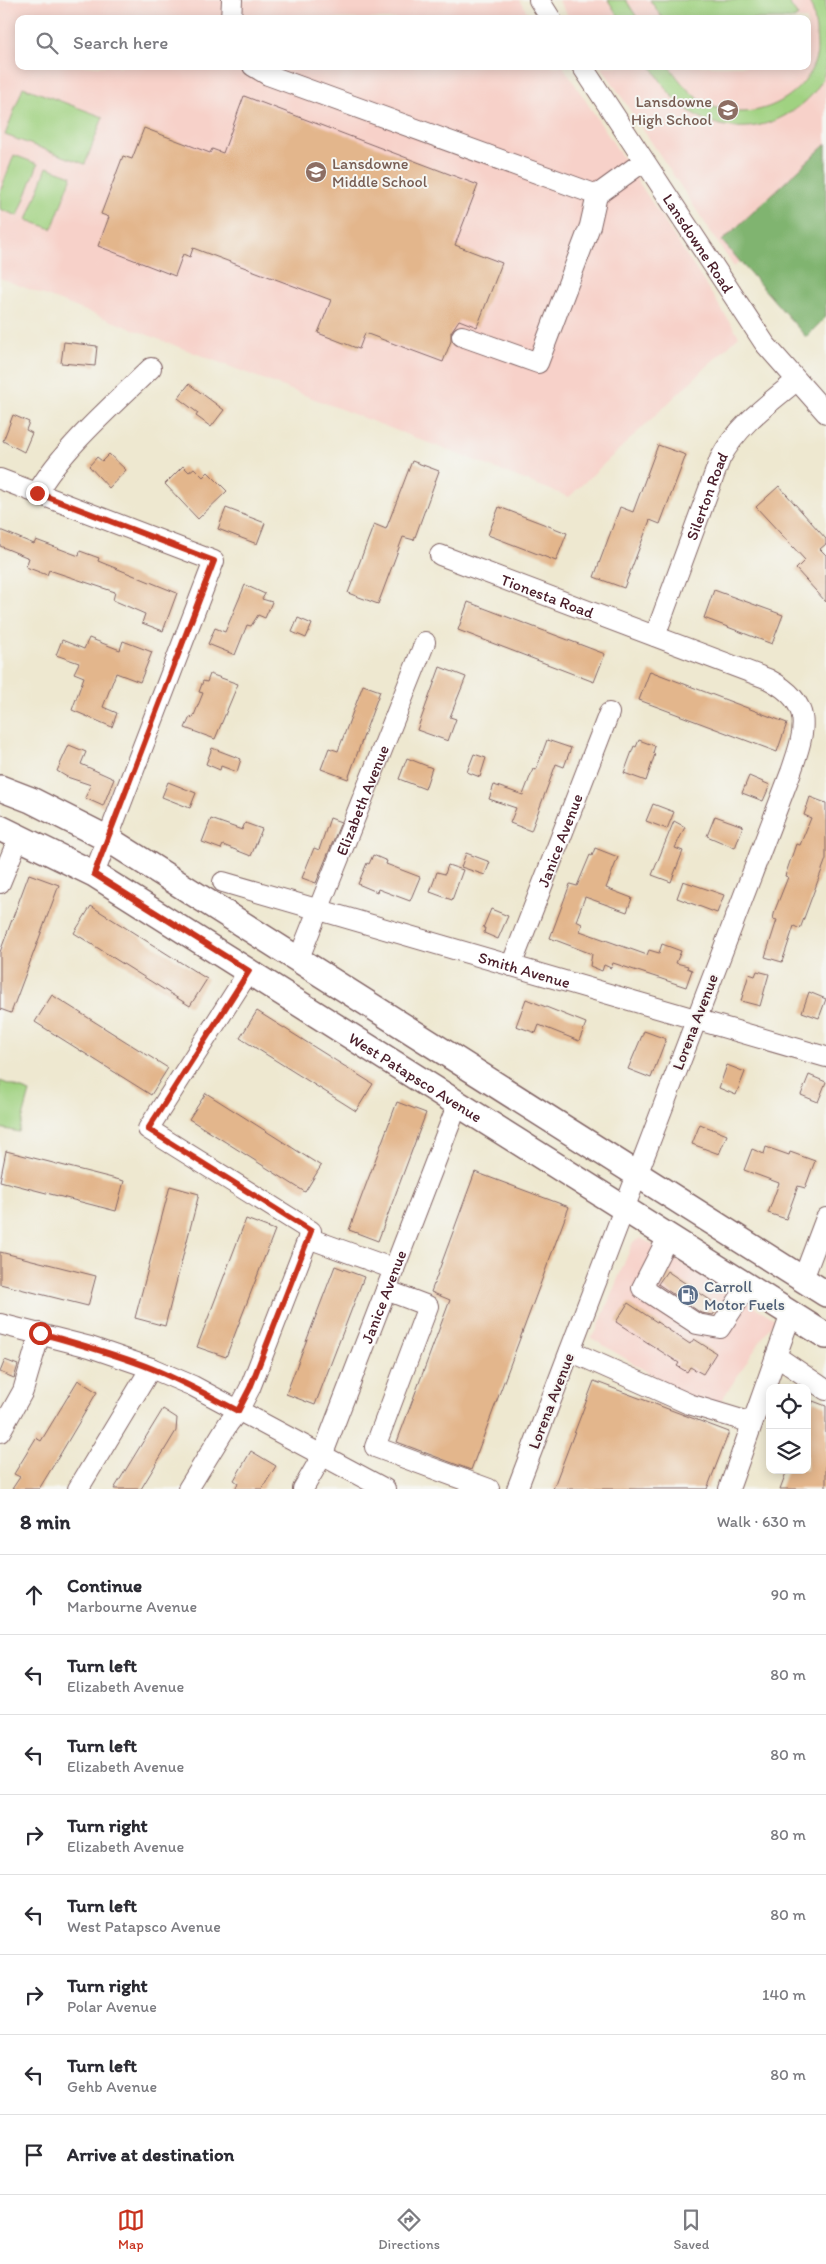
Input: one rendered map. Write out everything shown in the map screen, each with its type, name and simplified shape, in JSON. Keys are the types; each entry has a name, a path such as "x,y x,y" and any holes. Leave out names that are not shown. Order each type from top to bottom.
{"main road":[{"path":"0,788 30,800 108,839 299,958 826,1294"},
{"name":"West Patapsco Avenue","path":"0,828 94,874 826,1336"}],"street":[{"path":"231,15 232,0"},
{"path":"539,0 548,15"},
{"path":"260,70 597,195"},
{"name":"Lansdowne Road","path":"585,70 765,344 826,413"},
{"path":"462,336 538,363 590,226 597,195 644,161"},
{"path":"37,493 51,470 107,410 151,368"},
{"name":"Silerton Road","path":"654,636 720,459 728,443 758,412 796,381"},
{"path":"0,479 214,561 94,874"},
{"name":"Tionesta Road","path":"440,555 654,636"},
{"name":"Lorena Avenue","path":"517,1489 625,1210 802,740 803,725 798,704 785,688 768,679 654,636"},
{"name":"Elizabeth Avenue","path":"299,958 425,642"},
{"name":"Janice Avenue","path":"511,966 609,713"},
{"path":"0,883 14,848 23,838"},
{"name":"Smith Avenue","path":"222,882 826,1057"},
{"path":"188,1489 238,1411 250,1388 311,1231 148,1129 249,971"},
{"name":"Janice Avenue","path":"303,1489 322,1456 458,1103"},
{"path":"803,1279 826,1218"},
{"path":"668,1237 642,1288 697,1324 720,1328 747,1287"},
{"path":"308,1238 394,1269"},
{"path":"386,1290 428,1306 375,1447 489,1489"},
{"path":"729,1489 791,1314"},
{"path":"0,1324 90,1347 151,1368 193,1386 385,1489"},
{"path":"0,1432 23,1391 40,1333"},
{"path":"570,1351 688,1404 752,1423"},
{"path":"776,1356 826,1390"},
{"path":"78,1489 151,1368"}],"shaded area":[{"name":"Lansdowne Middle School","path":"0,0 519,0 529,15 15,15 15,70 566,70 739,336 569,497 0,278"},
{"name":"Lansdowne High School","path":"558,0 826,0 826,153 734,267 604,70 811,70 811,15 567,15"},
{"path":"641,1238 775,1319 717,1407 690,1398 590,1337 596,1332 633,1242"}],"green space":[{"path":"608,0 626,0 635,15 617,15"},
{"path":"650,0 787,0 797,15 660,15"},
{"path":"808,0 826,0 825,72 820,84 807,100 778,119 751,127 724,126 710,122 697,116 680,104 654,70 672,70 683,85 694,95 714,107 729,111 745,112 776,104 801,85 810,72 816,57 816,30"},
{"path":"23,87 103,117 85,164 5,135"},
{"path":"826,144 826,317 806,337 722,241"},
{"path":"14,155 38,164 18,216 0,209 0,192"},
{"path":"47,167 72,176 52,229 27,220"},
{"path":"0,1081 30,1092 19,1132 0,1128"}],"building":[{"path":"244,96 478,185 455,245 502,263 477,327 459,320 451,332 451,341 443,362 365,333 359,349 318,333 331,300 193,248 190,257 183,254 175,276 98,246 109,217 101,214 123,156 132,159 144,128 210,153 212,149 223,153"},
{"path":"64,342 97,346 95,366 61,363"},
{"path":"189,384 224,410 211,427 196,416 198,413 178,398"},
{"path":"13,415 29,422 26,430 32,433 24,452 3,441"},
{"path":"658,445 686,455 660,524 650,520 624,588 594,577 620,507 633,512"},
{"path":"109,454 126,470 109,488 89,466 97,457 102,461"},
{"path":"412,461 439,471 414,540 403,537 378,604 348,593 374,524 386,529"},
{"path":"183,466 189,472 194,468 203,477 208,472 227,491 198,519 165,484"},
{"path":"779,486 826,539 826,544 820,549 826,555 826,602 796,569 805,560 756,507"},
{"path":"499,507 567,533 556,561 488,535"},
{"path":"226,508 265,523 257,544 218,529"},
{"path":"0,530 34,544 36,540 79,556 80,551 99,558 98,561 177,593 163,631 142,623 145,614 113,600 115,592 49,570 47,575 26,567 29,558 0,546"},
{"path":"245,585 265,594 262,599 272,602 265,618 258,615 251,626 247,625 235,655 208,644 215,628 225,632"},
{"path":"714,590 783,615 772,644 704,618"},
{"path":"468,602 605,654 594,682 458,630"},
{"path":"298,618 312,624 306,638 292,632"},
{"path":"89,638 120,650 123,641 152,652 140,682 116,673 103,707 117,713 112,727 72,710 84,677 74,673 79,663 56,655 62,640 84,649"},
{"path":"440,667 466,677 450,717 456,719 448,741 417,730"},
{"path":"650,671 787,723 777,752 639,700"},
{"path":"210,674 238,684 215,739 185,728 190,717 193,718 203,693 199,692 203,681 207,682"},
{"path":"363,685 380,691 348,779 321,769 329,748 338,751"},
{"path":"547,740 571,748 564,767 556,764 531,831 510,823 516,808 489,799 494,785 523,795 533,769 536,770"},
{"path":"639,740 655,746 653,753 655,754 646,781 624,773 634,746 636,747"},
{"path":"69,745 86,752 81,764 114,779 103,806 85,798 91,785 67,777 57,771"},
{"path":"212,748 241,759 237,772 221,766 220,770 206,764"},
{"path":"474,754 486,758 480,777 467,772"},
{"path":"407,758 432,768 425,789 399,779"},
{"path":"749,776 770,785 763,801 742,793"},
{"path":"168,782 196,793 190,808 162,797"},
{"path":"810,797 826,803 826,859 800,929 794,926 782,962 765,957 777,920 773,919 775,910 788,877 785,876 796,844 800,845 811,818 804,815"},
{"path":"653,804 674,812 667,829 646,821"},
{"path":"715,816 743,826 735,848 707,836"},
{"path":"330,818 341,822 316,883 302,878 314,848 319,850"},
{"path":"211,819 242,830 245,823 262,829 251,856 223,845 221,849 202,842"},
{"path":"674,821 685,827 675,848 683,851 671,882 652,875"},
{"path":"595,848 618,857 606,888 632,898 627,912 585,897 576,921 582,924 580,931 647,955 649,950 659,953 662,944 681,951 676,963 688,966 687,968 692,970 686,987 613,963 611,968 604,965 602,971 590,966 592,954 550,938 570,884 577,886 590,855 592,856"},
{"path":"466,853 490,862 485,875 461,867"},
{"path":"373,855 387,861 386,864 420,877 410,901 378,889 377,892 358,884 367,863 369,864"},
{"path":"448,865 463,870 452,900 430,892 437,872 445,874"},
{"path":"29,874 59,885 11,1013 0,1009 0,952"},
{"path":"683,881 724,895 717,913 677,898"},
{"path":"91,906 207,979 190,1006 74,933"},
{"path":"491,909 508,916 498,939 484,933 485,928 483,928"},
{"path":"757,971 769,974 760,1006 741,1001 749,974 755,976"},
{"path":"809,992 826,999 819,1018 802,1012"},
{"path":"52,995 168,1068 151,1095 35,1022"},
{"path":"526,999 586,1023 579,1041 539,1025 536,1033 516,1026"},
{"path":"257,1011 373,1084 356,1111 240,1038"},
{"path":"644,1031 666,1039 651,1078 628,1069"},
{"path":"727,1065 745,1072 736,1095 719,1088"},
{"path":"809,1075 826,1082 818,1102 801,1095"},
{"path":"206,1093 321,1166 305,1192 189,1119"},
{"path":"397,1102 426,1113 378,1241 349,1230"},
{"path":"700,1124 727,1135 719,1154 692,1144"},
{"path":"766,1147 789,1155 790,1152 815,1161 805,1188 798,1186 786,1219 768,1213 779,1183 744,1170 752,1149 764,1154"},
{"path":"6,1151 124,1181 116,1211 0,1181"},
{"path":"475,1172 569,1207 471,1470 397,1442 450,1300 431,1292"},
{"path":"170,1186 199,1194 165,1326 135,1318"},
{"path":"246,1219 275,1230 226,1357 197,1347"},
{"path":"0,1252 96,1276 88,1306 0,1284"},
{"path":"335,1266 364,1277 315,1405 286,1394"},
{"name":"Carroll Motor Fuels","path":"667,1271 719,1306 713,1315 701,1313 658,1284"},
{"path":"628,1303 690,1344 694,1339 716,1353 703,1374 690,1367 687,1372 677,1366 679,1363 616,1322"},
{"path":"5,1360 18,1365 14,1378 0,1372"},
{"path":"78,1380 97,1392 61,1453 39,1489 12,1489 20,1477 14,1474 36,1438 41,1441"},
{"path":"594,1381 729,1432 707,1489 553,1489"},
{"path":"813,1401 826,1406 826,1489 780,1489 786,1474 811,1474 811,1406"},
{"path":"163,1409 177,1418 176,1431 141,1489 114,1489"},
{"path":"251,1451 276,1466 262,1489 235,1489 238,1483 234,1480"}],"place":[{"name":"Lansdowne High School","path":"728,110"},
{"name":"Lansdowne Middle School","path":"316,172"},
{"name":"Carroll Motor Fuels","path":"688,1295"}],"route":[{"path":"37,493 214,561 94,874 249,971 196,1051 148,1129 311,1231 250,1388 238,1411 193,1386 151,1368 90,1347 40,1333"}]}
